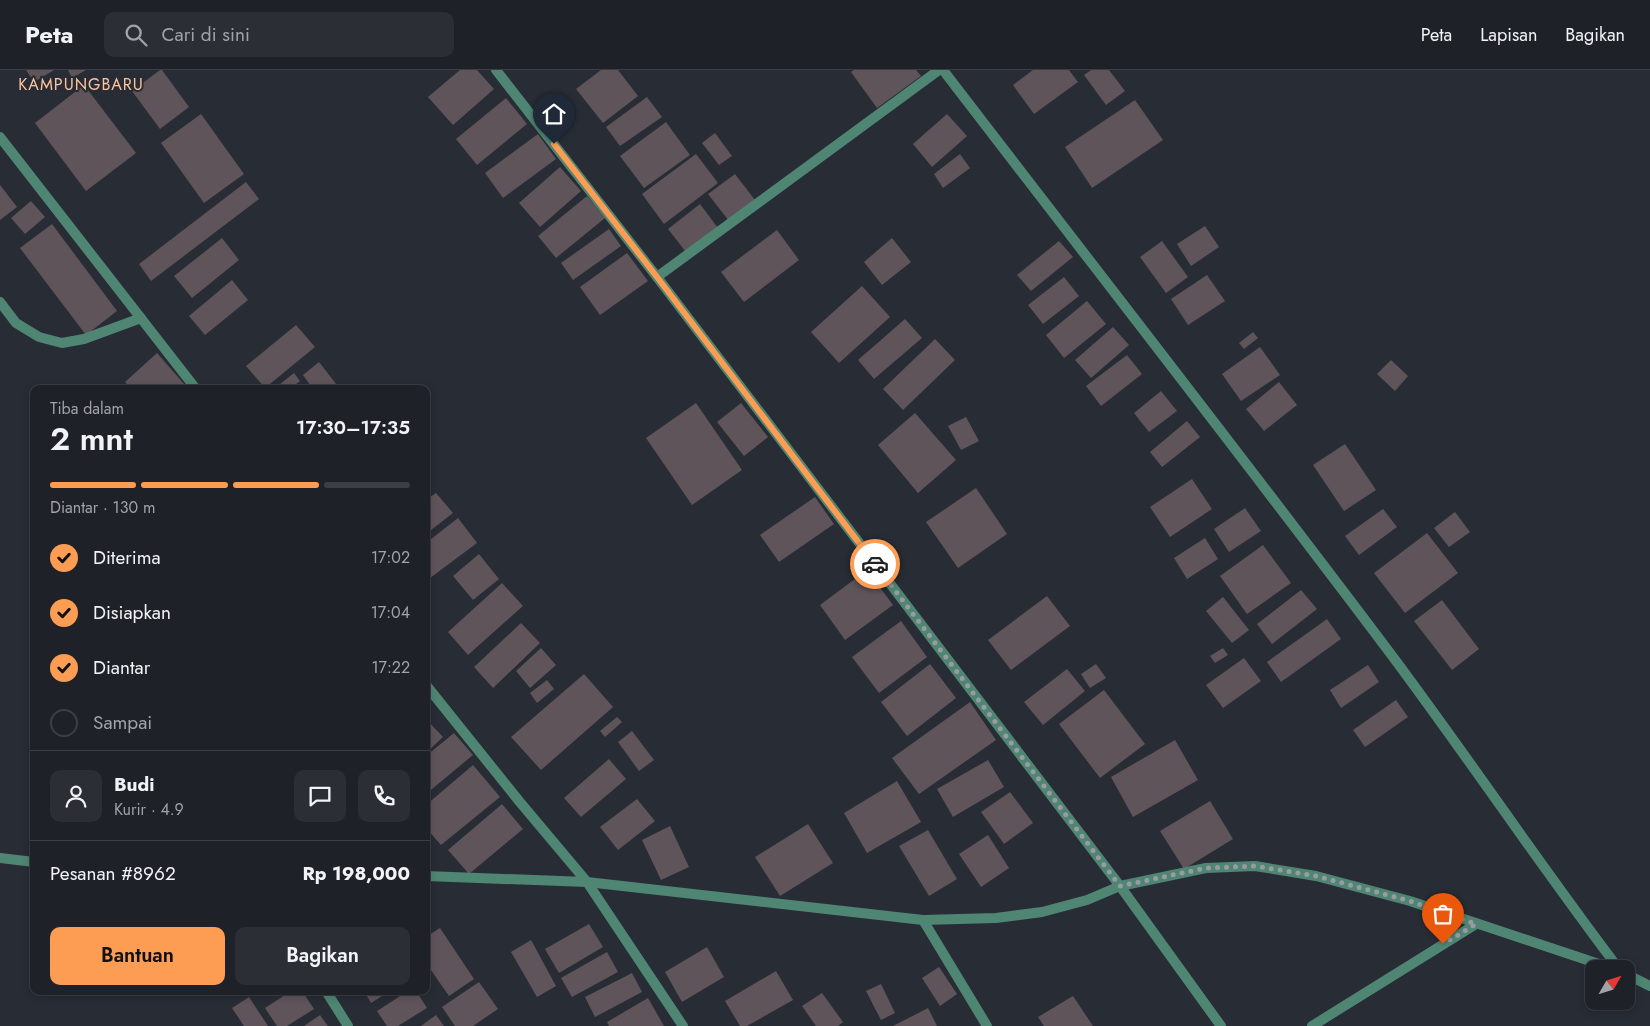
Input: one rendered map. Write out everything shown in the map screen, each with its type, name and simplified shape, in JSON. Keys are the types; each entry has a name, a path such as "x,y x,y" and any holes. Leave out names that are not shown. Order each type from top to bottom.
{"street":[{"path":"496,70 657,277 1120,886 1222,1026"},
{"path":"657,277 939,70"},
{"path":"943,70 1388,650 1612,960"},
{"path":"0,137 193,385"},
{"path":"0,302 16,323 39,337 62,343 84,339 141,318"},
{"path":"430,690 587,882 683,1026"},
{"path":"0,858 30,862"},
{"path":"430,876 587,882 923,920 996,918 1042,912 1088,900 1120,886 1206,868 1255,866 1316,876 1410,901 1586,960"},
{"path":"923,920 988,1026"},
{"path":"1312,1026 1476,924"},
{"path":"1635,978 1650,986"},
{"path":"329,995 348,1026"}],"building":[{"path":"26,70 54,70 34,82"},
{"path":"68,70 86,70 72,78"},
{"path":"162,70 189,107 160,129 132,91"},
{"path":"460,70 477,70 494,89 453,125 428,97"},
{"path":"601,70 618,70 638,96 603,123 576,89"},
{"path":"854,70 916,70 921,76 877,108 851,72"},
{"path":"1033,70 1069,70 1078,82 1034,114 1013,85"},
{"path":"1091,70 1109,70 1125,91 1106,105 1084,75"},
{"path":"84,85 136,153 86,191 35,123"},
{"path":"647,97 662,117 620,146 606,127"},
{"path":"506,98 527,124 477,165 456,139"},
{"path":"1135,100 1163,140 1092,188 1065,147"},
{"path":"201,114 244,174 204,203 161,143"},
{"path":"947,114 967,136 932,167 913,144"},
{"path":"666,122 690,155 644,188 620,156"},
{"path":"715,133 732,156 719,165 702,143"},
{"path":"538,134 556,159 503,198 485,173"},
{"path":"696,154 718,183 664,224 642,194"},
{"path":"960,154 970,168 943,188 934,174"},
{"path":"560,167 581,191 540,227 519,203"},
{"path":"735,174 755,200 729,221 708,194"},
{"path":"246,182 259,199 151,281 139,264"},
{"path":"0,185 17,207 0,220"},
{"path":"587,196 605,218 556,258 538,236"},
{"path":"31,201 45,217 25,234 11,218"},
{"path":"700,204 718,228 686,252 668,229"},
{"path":"52,224 117,311 86,335 20,248"},
{"path":"1205,226 1219,247 1191,266 1177,244"},
{"path":"609,229 621,246 573,280 561,263"},
{"path":"777,230 799,260 744,302 721,272"},
{"path":"222,238 239,260 192,298 174,276"},
{"path":"892,238 911,262 882,285 864,262"},
{"path":"1059,241 1073,257 1031,291 1017,275"},
{"path":"1162,241 1188,277 1166,293 1140,257"},
{"path":"627,253 648,281 600,315 580,287"},
{"path":"1207,275 1225,301 1188,325 1171,299"},
{"path":"1064,277 1079,296 1043,324 1028,305"},
{"path":"232,280 248,300 205,335 189,316"},
{"path":"862,286 890,317 839,363 811,332"},
{"path":"1087,301 1106,324 1064,358 1046,335"},
{"path":"905,319 922,338 874,379 858,360"},
{"path":"296,325 315,347 269,385 262,385 246,366"},
{"path":"1113,327 1129,345 1091,378 1075,360"},
{"path":"1253,332 1258,338 1244,349 1239,343"},
{"path":"935,339 955,360 903,410 883,389"},
{"path":"1260,347 1280,375 1241,401 1222,374"},
{"path":"157,353 185,385 128,385 125,382"},
{"path":"1127,355 1142,374 1101,406 1086,386"},
{"path":"1391,360 1408,376 1395,391 1377,374"},
{"path":"319,362 337,385 310,385 303,375"},
{"path":"294,373 300,381 295,385 279,385"},
{"path":"1279,382 1297,405 1264,431 1246,409"},
{"path":"1161,391 1177,411 1149,432 1134,413"},
{"path":"696,403 742,470 692,505 646,438"},
{"path":"741,403 768,437 744,456 717,422"},
{"path":"915,413 956,460 918,493 878,445"},
{"path":"966,417 979,441 961,450 948,426"},
{"path":"1187,421 1200,437 1162,467 1150,452"},
{"path":"1345,444 1376,490 1344,511 1313,465"},
{"path":"1192,479 1212,509 1170,537 1150,507"},
{"path":"976,488 1007,534 958,568 926,522"},
{"path":"436,493 453,513 430,531 430,497"},
{"path":"815,497 834,524 779,562 760,535"},
{"path":"1245,508 1261,531 1229,552 1214,529"},
{"path":"1383,509 1397,527 1359,555 1345,536"},
{"path":"1455,512 1470,532 1449,547 1434,528"},
{"path":"458,518 477,543 430,578 430,540"},
{"path":"1427,533 1458,573 1405,613 1374,573"},
{"path":"1205,538 1218,559 1187,579 1174,558"},
{"path":"1263,545 1291,583 1247,614 1220,576"},
{"path":"479,554 499,579 473,600 453,576"},
{"path":"867,570 893,605 845,640 820,605"},
{"path":"502,583 523,606 468,655 448,632"},
{"path":"1301,590 1317,609 1272,644 1257,624"},
{"path":"1047,596 1070,626 1011,670 988,640"},
{"path":"1223,597 1249,630 1232,643 1206,611"},
{"path":"1442,600 1479,649 1452,670 1414,621"},
{"path":"1327,619 1341,639 1281,682 1267,662"},
{"path":"901,621 927,657 879,693 852,657"},
{"path":"521,623 540,643 493,688 474,667"},
{"path":"541,648 556,665 530,688 516,671"},
{"path":"1223,648 1228,655 1215,663 1210,656"},
{"path":"1244,658 1261,681 1223,708 1206,685"},
{"path":"930,664 956,698 907,736 881,702"},
{"path":"1096,664 1106,678 1090,688 1081,674"},
{"path":"1368,665 1379,682 1341,708 1330,690"},
{"path":"1067,669 1085,691 1043,725 1024,702"},
{"path":"584,674 613,707 541,770 511,737"},
{"path":"547,680 554,689 537,703 530,693"},
{"path":"1104,690 1145,744 1100,778 1059,724"},
{"path":"1396,700 1408,717 1365,747 1353,730"},
{"path":"970,702 996,740 919,794 892,758"},
{"path":"617,717 622,722 605,737 600,731"},
{"path":"430,723 443,737 430,749"},
{"path":"632,731 654,760 639,771 618,742"},
{"path":"454,733 473,755 430,791 430,753"},
{"path":"1175,740 1198,780 1133,817 1111,777"},
{"path":"609,759 626,779 581,817 564,798"},
{"path":"988,760 1004,787 953,817 937,789"},
{"path":"473,765 500,797 441,845 430,833 430,802"},
{"path":"897,781 921,822 867,853 844,813"},
{"path":"1010,792 1033,823 1004,844 981,812"},
{"path":"637,799 655,821 618,850 600,827"},
{"path":"1210,801 1233,839 1184,869 1160,831"},
{"path":"502,804 523,829 469,874 448,850"},
{"path":"808,824 833,863 780,896 755,857"},
{"path":"670,826 689,867 661,880 642,840"},
{"path":"928,830 957,879 929,896 899,846"},
{"path":"988,835 1009,868 981,887 959,854"},
{"path":"589,924 603,947 559,973 545,949"},
{"path":"440,928 474,979 449,996 430,969 430,934"},
{"path":"531,940 556,986 537,997 511,952"},
{"path":"707,947 724,977 682,1002 665,972"},
{"path":"607,952 618,972 572,997 561,978"},
{"path":"939,967 957,994 940,1006 922,978"},
{"path":"776,971 793,1000 747,1026 740,1026 725,1001"},
{"path":"632,973 642,992 595,1017 585,997"},
{"path":"479,982 498,1009 473,1026 455,1026 442,1007"},
{"path":"881,984 895,1013 881,1020 866,991"},
{"path":"822,993 843,1022 838,1026 816,1026 802,1006"},
{"path":"285,995 305,995 314,1009 287,1026 277,1026 265,1008"},
{"path":"366,995 384,995 371,1003"},
{"path":"402,995 419,995 427,1008 398,1026 387,1026 377,1011"},
{"path":"1073,996 1093,1026 1044,1026 1038,1017"},
{"path":"249,997 268,1026 244,1026 232,1008"},
{"path":"648,998 664,1026 609,1026 607,1022"},
{"path":"928,1008 937,1026 893,1026"},
{"path":"320,1015 328,1026 304,1026"},
{"path":"436,1015 444,1026 421,1026"}],"way so far":[{"path":"875,564 1120,886 1206,868 1255,866 1316,876 1410,901 1476,924 1443,944"}],"district":[{"name":"KAMPUNGBARU","path":"81,84"}],"route":[{"path":"554,144 875,564"}]}
